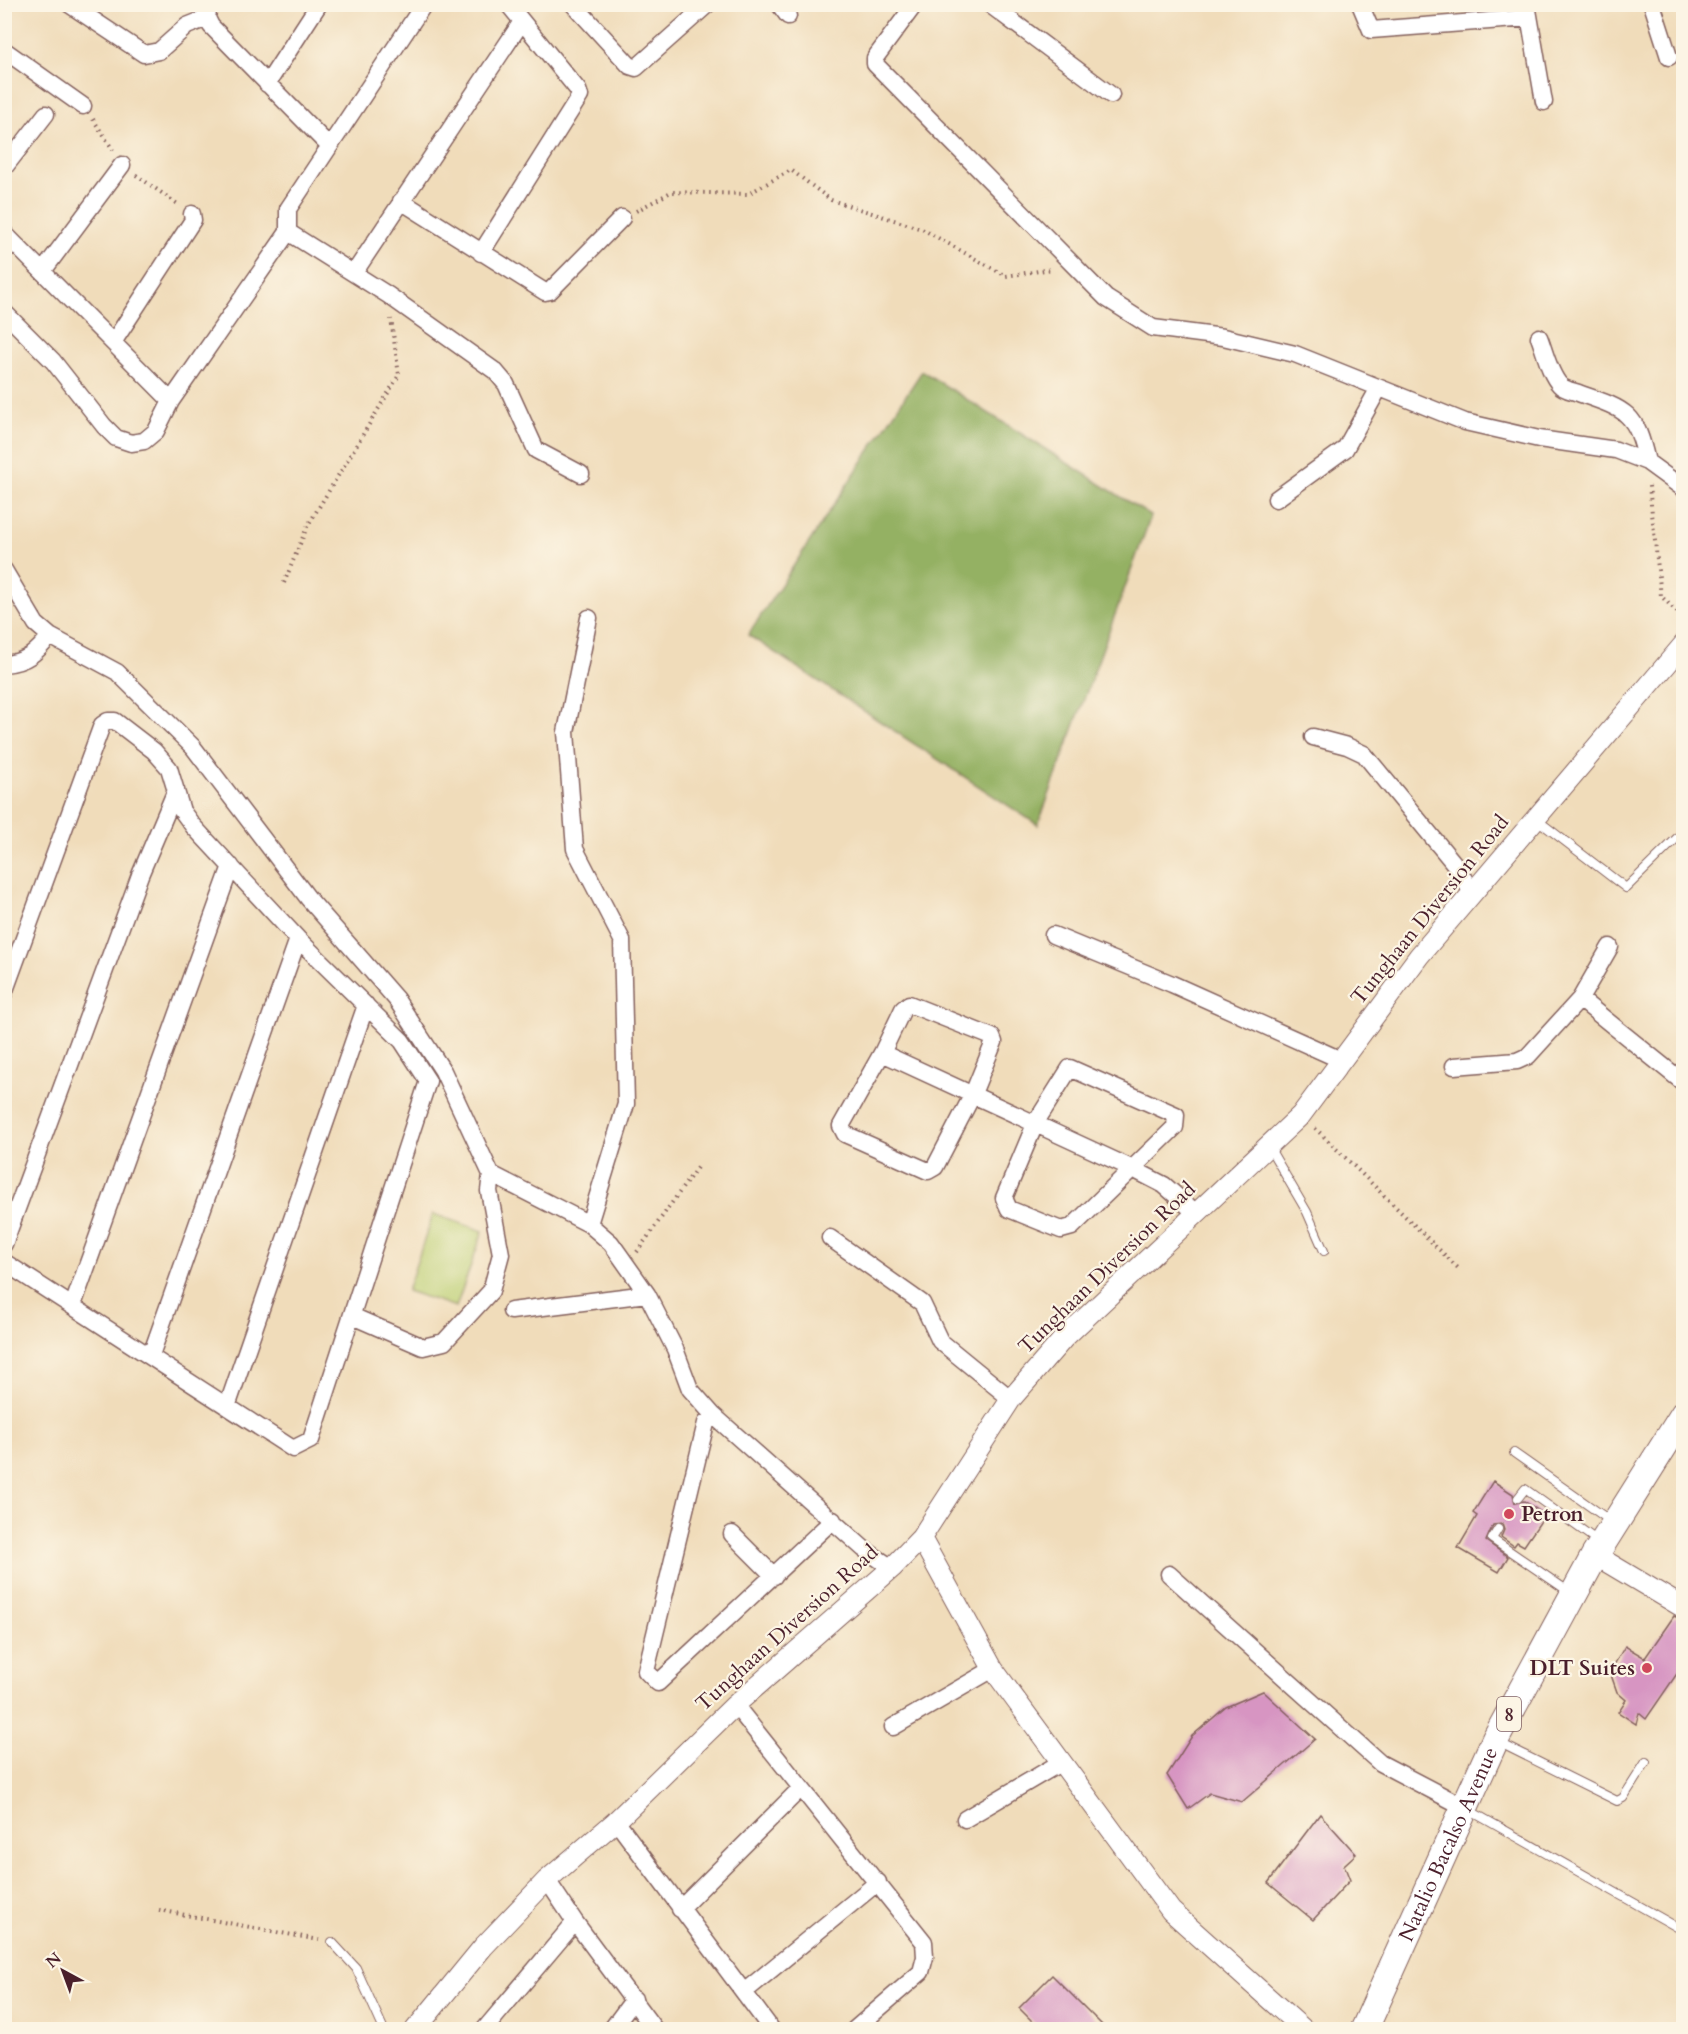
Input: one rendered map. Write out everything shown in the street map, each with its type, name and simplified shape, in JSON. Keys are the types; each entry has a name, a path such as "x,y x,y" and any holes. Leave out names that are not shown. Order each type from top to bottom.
{"highway":[{"name":"Natalio Bacalso Avenue","path":"1364,2030 1495,1740 1604,1541 1680,1425"}],"street":[{"path":"69,4 144,54 159,51 208,11 211,26 329,146"},
{"path":"267,84 319,4"},
{"path":"4,312 53,361 116,438 131,443 144,441 156,430 171,401 288,232 288,209 424,4"},
{"path":"481,253 579,100 578,90 521,23 508,4"},
{"path":"580,8 630,66 636,68 708,4"},
{"path":"915,4 875,58 874,64 1106,298 1153,328 1223,337 1295,354 1465,422 1539,439 1616,450 1647,462 1683,489"},
{"path":"989,4 1111,95"},
{"path":"1360,4 1371,30 1528,11 1544,102"},
{"path":"1653,4 1669,57"},
{"path":"354,273 521,23"},
{"path":"4,50 83,106"},
{"path":"4,168 46,114"},
{"path":"43,271 122,165"},
{"path":"401,201 542,292 548,293 622,218"},
{"path":"114,341 193,220 192,214"},
{"path":"288,232 388,295 495,371 506,384 536,450 580,474"},
{"path":"4,233 114,341 171,401"},
{"path":"1539,337 1554,376 1561,387 1618,406 1630,417 1641,434 1647,462"},
{"path":"1276,500 1345,449 1379,388"},
{"path":"4,570 36,624 50,636 117,672 193,747 308,898 396,999 443,1071 491,1174 489,1191 501,1254 491,1291 444,1342 423,1347 352,1316"},
{"path":"589,618 566,732 575,849 622,940 626,1104 589,1224"},
{"path":"4,664 18,663 34,655 50,636"},
{"name":"Tunghaan Diversion Road","path":"415,2030 483,1947 547,1880 616,1821 735,1706 892,1568 921,1538 1011,1399 1064,1338 1301,1115 1419,956 1683,644"},
{"path":"4,993 102,725 108,721 115,721 139,737 169,768 182,811 298,939 402,1041 428,1081 310,1440 303,1446 293,1449 4,1262"},
{"path":"1313,736 1347,746 1364,754 1457,867 1472,892"},
{"path":"4,1244 140,875 176,790"},
{"path":"73,1305 231,866"},
{"path":"1053,934 1172,984 1341,1060"},
{"path":"151,1355 298,939"},
{"path":"1454,1066 1523,1059 1580,999 1611,947"},
{"path":"1580,999 1683,1083"},
{"path":"909,1004 992,1037 993,1044 972,1096 935,1167 928,1171 845,1134 841,1126 882,1053 903,1009 909,1004"},
{"path":"227,1407 366,1005"},
{"path":"882,1053 972,1096 1036,1122 1131,1168 1164,1185 1196,1213"},
{"path":"1070,1068 1176,1115 1175,1127 1069,1229 1061,1230 1009,1209 1004,1198 1036,1122 1070,1068"},
{"path":"491,1174 589,1224 611,1243 647,1294 675,1349 690,1389 713,1415 864,1549 892,1568"},
{"path":"830,1238 922,1303 940,1341 1011,1399"},
{"path":"511,1311 647,1294"},
{"path":"713,1415 706,1424 646,1671 658,1683 833,1520"},
{"path":"732,1534 774,1576"},
{"path":"921,1538 993,1669 1171,1911 1304,2030"},
{"path":"1604,1541 1683,1608"},
{"path":"1169,1574 1380,1763 1464,1807"},
{"path":"893,1727 993,1669"},
{"path":"735,1706 924,1942 925,1957 921,1972 854,2030"},
{"path":"964,1819 1060,1763"},
{"path":"680,1909 801,1788"},
{"path":"616,1821 772,2030"},
{"path":"547,1880 575,1922 656,2030"},
{"path":"744,1992 878,1882"},
{"path":"484,2030 575,1922"},
{"path":"611,2030 634,1999"}],"lane":[{"path":"1535,819 1626,888 1683,831"},
{"path":"1269,1147 1307,1212 1324,1251"},
{"path":"1514,1453 1604,1541"},
{"path":"1518,1498 1525,1489 1604,1541"},
{"path":"1498,1529 1492,1539 1573,1594"},
{"path":"1495,1740 1617,1801 1623,1798 1646,1762"},
{"path":"1464,1807 1683,1931"},
{"path":"332,1942 356,1968 384,2030"}],"path":[{"path":"622,218 671,192 748,194 791,170 831,200 922,229 1006,276 1074,266"},
{"path":"284,583 307,527 399,375 388,295"},
{"path":"1647,462 1661,596 1683,619"},
{"path":"1301,1115 1459,1269"},
{"path":"628,1264 698,1166"},
{"path":"159,1911 332,1942"}],"green space":[{"path":"922,371 1151,516 1038,825 748,635"},
{"path":"433,1214 483,1231 456,1307 407,1291"}],"building":[{"name":"Petron","path":"1493,1481 1513,1494 1515,1503 1524,1501 1545,1515 1524,1546 1517,1542 1514,1546 1501,1537 1504,1530 1502,1524 1493,1525 1486,1541 1508,1557 1499,1572 1458,1548 1477,1516 1473,1513"},
{"name":"DLT Suites","path":"1674,1616 1683,1620 1683,1665 1646,1719 1639,1713 1636,1724 1618,1712 1626,1700 1617,1692 1610,1672 1625,1646 1645,1658"},
{"path":"1263,1691 1315,1739 1242,1802 1210,1793 1188,1809 1167,1775 1192,1736 1226,1707"},
{"path":"1320,1814 1356,1854 1344,1865 1350,1880 1313,1920 1268,1883"},
{"path":"1052,1975 1107,2030 1041,2030 1019,2008"}],"place":[{"name":"Petron","path":"1509,1514"},
{"name":"DLT Suites","path":"1647,1668"}]}
